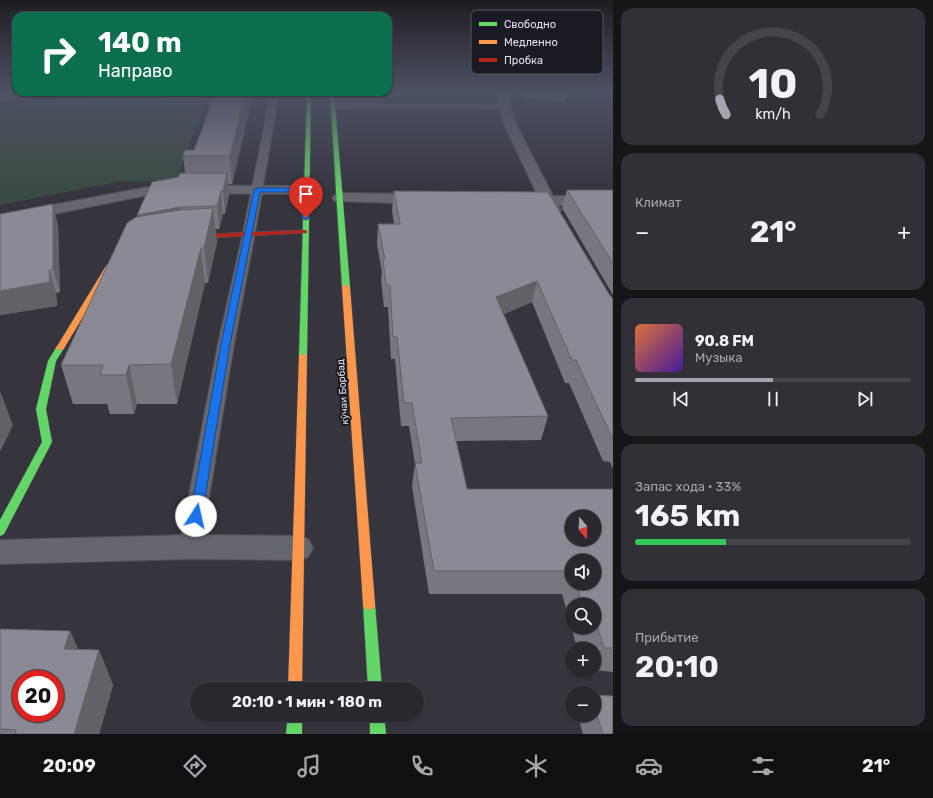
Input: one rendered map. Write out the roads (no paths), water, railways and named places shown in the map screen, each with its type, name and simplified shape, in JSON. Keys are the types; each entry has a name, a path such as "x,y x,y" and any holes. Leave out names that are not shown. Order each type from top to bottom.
{"main road":[{"path":"295,682 308,126"},
{"name":"кӯчаи Борбад","path":"334,126 375,682"},
{"path":"177,238 305,232"},
{"path":"0,531 47,442 41,409 52,361 110,266 126,254"},
{"path":"294,734 295,722"},
{"path":"377,722 378,734"}],"street":[{"path":"511,126 547,200 559,220"},
{"path":"0,220 158,189 306,190"},
{"path":"340,198 436,199"},
{"path":"507,200 613,201"},
{"path":"0,552 190,547 298,548"}],"lane":[{"path":"190,547 226,344 249,234 269,126"}]}
